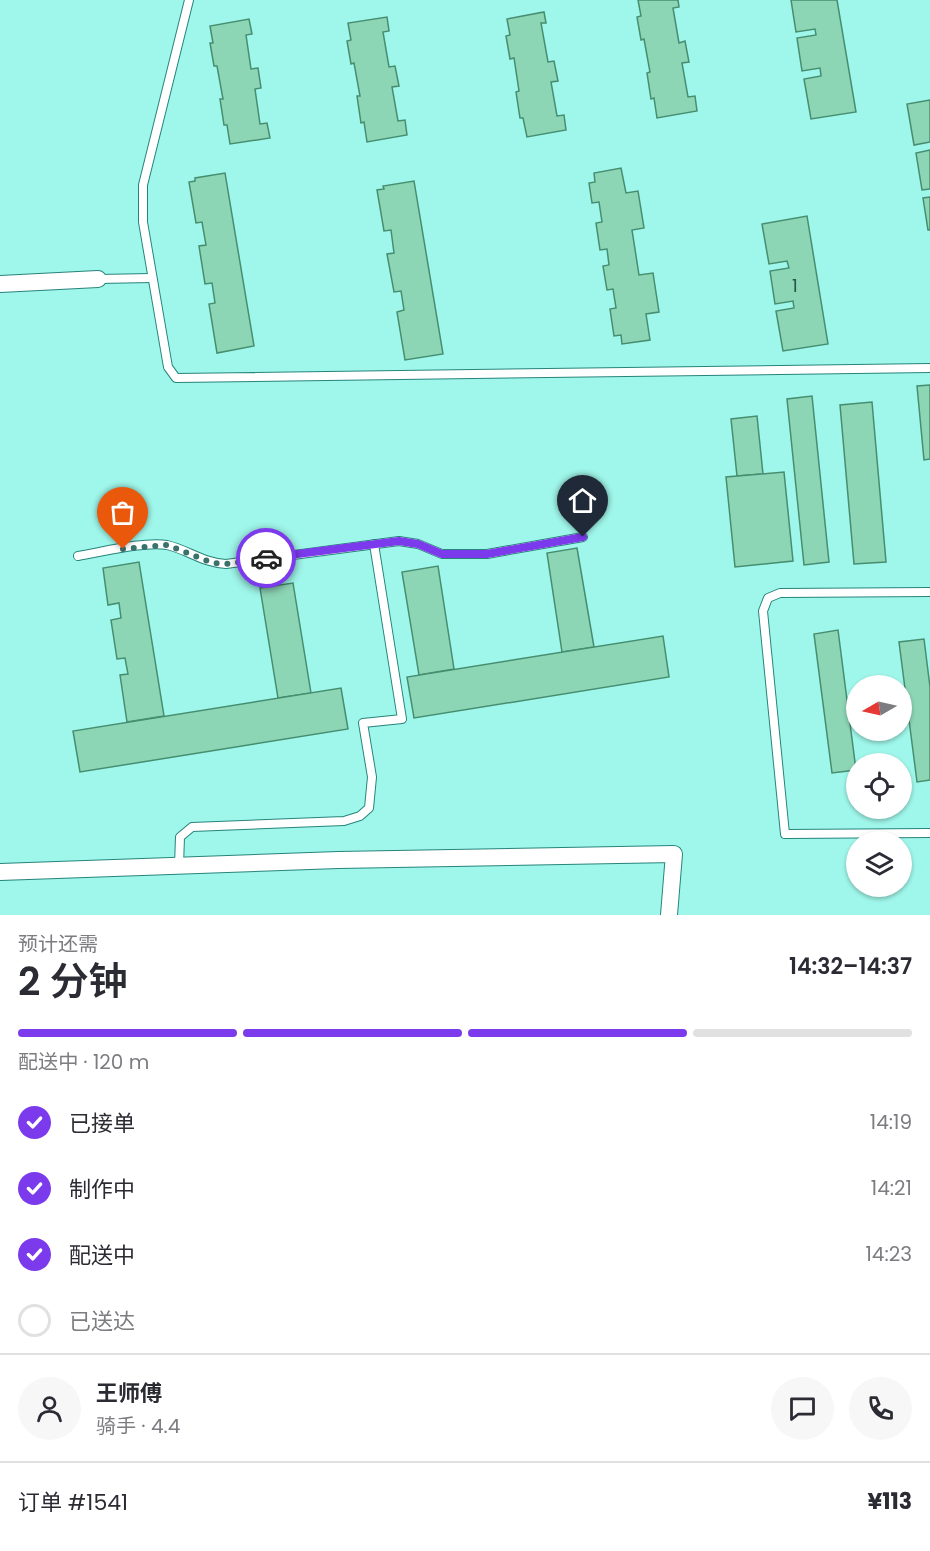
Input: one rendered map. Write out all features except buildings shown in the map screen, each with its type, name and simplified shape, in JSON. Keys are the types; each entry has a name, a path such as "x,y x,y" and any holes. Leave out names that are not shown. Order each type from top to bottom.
{"street":[{"path":"0,284 98,279"},
{"path":"0,872 338,860 674,854 669,915"}],"lane":[{"path":"189,0 143,185 143,222 152,278 168,367 176,378 930,368"},
{"path":"98,279 152,278"},
{"path":"78,556 145,545 167,545 213,563 226,564 399,541 418,544 442,554 487,554 583,537"},
{"path":"179,866 180,837 192,827 344,821 360,816 369,808 372,777 363,723 402,718 375,544"},
{"path":"930,592 780,592 768,598 763,610 785,834 930,833"}],"way so far":[{"path":"123,549 145,545 167,545 213,563 226,564 266,558"}],"route":[{"path":"266,558 399,541 418,544 442,554 487,554 583,537"}]}
